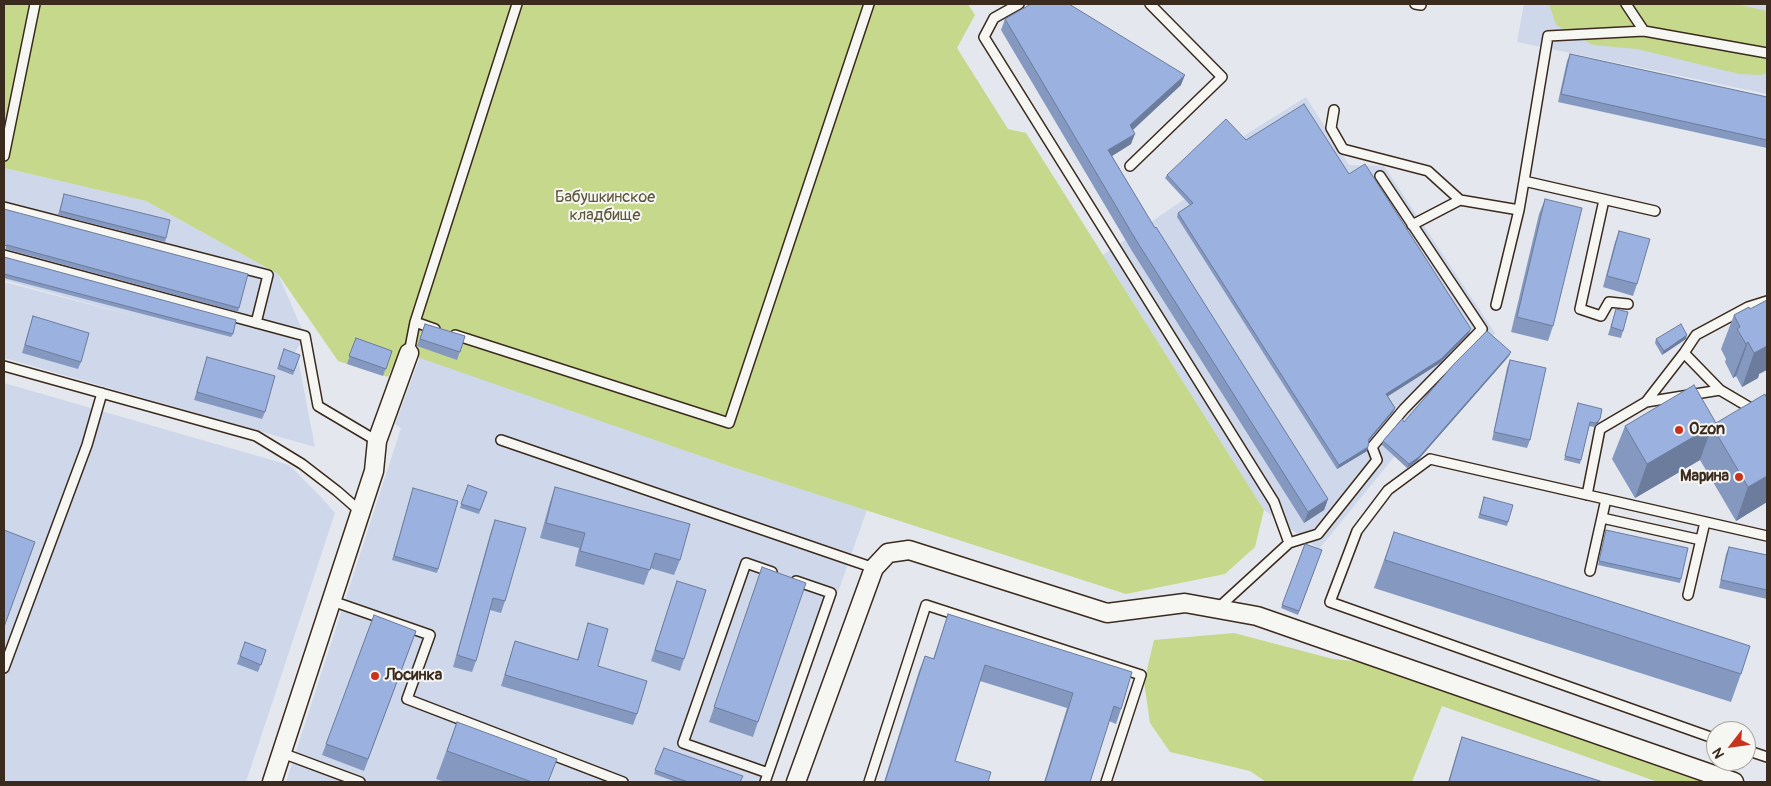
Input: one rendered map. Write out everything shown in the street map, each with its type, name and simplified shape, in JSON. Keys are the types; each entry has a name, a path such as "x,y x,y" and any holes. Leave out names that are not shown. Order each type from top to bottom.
{"street":[{"path":"272,782 374,471 377,441 408,354"},
{"path":"796,782 874,568 888,553 909,550 1107,613 1185,603 1257,616 1734,782"}],"lane":[{"path":"4,156 35,4"},
{"path":"408,354 414,322 517,4"},
{"path":"414,322 728,423 869,4"},
{"path":"1019,4 994,18 984,37 1274,502 1289,543"},
{"path":"1130,166 1222,77 1150,4"},
{"path":"1626,4 1644,32"},
{"path":"1496,305 1519,210 1548,36 1644,32 1767,53"},
{"path":"1334,110 1331,128 1343,149 1428,171 1460,200 1519,210"},
{"path":"1217,609 1289,543 1318,534 1377,460 1372,447 1404,409 1482,329 1380,176"},
{"path":"1524,181 1655,211"},
{"path":"1412,225 1460,200"},
{"path":"1604,200 1580,309 1601,316 1609,302 1628,304"},
{"path":"4,207 268,275 256,323"},
{"path":"4,255 304,336 318,406 377,441"},
{"path":"1646,402 1696,335 1748,307 1767,300"},
{"path":"1684,353 1720,390 1759,413 1767,426"},
{"path":"4,366 256,436 302,464 361,512"},
{"path":"1587,495 1600,429 1646,402 1720,390"},
{"path":"4,668 87,445 102,393"},
{"path":"501,440 874,568"},
{"path":"1706,735 1330,602 1357,531 1388,490 1430,459 1767,536"},
{"path":"1590,571 1606,500"},
{"path":"1602,518 1701,540"},
{"path":"1688,595 1705,522"},
{"path":"746,563 831,593 766,778 683,743 746,563"},
{"path":"332,601 430,635 407,699 623,782"},
{"path":"869,782 926,605 1141,675 1106,782"},
{"path":"282,753 360,782"}],"shaded area":[{"path":"1524,4 1767,4 1767,94 1517,42"},
{"path":"1306,97 1349,165 1384,166 1495,333 1319,549 1264,510 1103,255 1202,187 1245,135"},
{"path":"4,168 146,201 278,274 305,336 294,354 298,359 315,447 4,358 4,282 145,319 4,280"},
{"path":"420,357 732,467 867,510 771,782 286,782 401,428 395,424"},
{"path":"4,383 289,465 335,513 246,782 4,782"}],"green space":[{"name":"Бабушкинское кладбище","path":"4,4 968,4 975,15 957,48 1008,129 1026,133 1264,510 1255,547 1225,574 1126,594 732,467 400,351 388,377 338,361 278,274 146,201 4,168"},
{"path":"1549,4 1736,4 1767,11 1767,73 1761,75 1739,74 1637,49 1593,45 1556,25"},
{"path":"1234,633 1333,659 1383,664 1723,782 1658,782 1442,706 1412,782 1266,782 1250,771 1170,752 1150,723 1144,682 1154,640"}],"building":[{"path":"1031,4 1069,4 1185,75 1130,125 1135,134 1108,150 1155,228 1328,499 1308,512 1136,240 1005,19"},
{"path":"1570,54 1767,97 1767,140 1561,94"},
{"path":"1304,104 1349,174 1365,164 1471,329 1441,359 1386,394 1395,408 1369,439 1368,447 1339,465 1178,213 1193,203 1167,175 1226,119 1246,140"},
{"path":"64,194 170,220 166,238 60,211"},
{"path":"1545,199 1582,208 1553,326 1517,317"},
{"path":"4,209 248,274 239,308 7,245 4,246"},
{"path":"1619,231 1650,239 1637,284 1607,276"},
{"path":"4,257 236,320 233,334 4,274"},
{"path":"1767,300 1767,346 1754,353 1737,329 1740,327 1734,315"},
{"path":"1616,309 1628,312 1623,331 1611,327"},
{"path":"33,316 89,333 81,362 25,345"},
{"path":"425,324 465,336 460,352 420,339"},
{"path":"1681,324 1687,335 1664,351 1656,339"},
{"path":"1487,331 1511,352 1419,457 1409,464 1383,441 1402,419 1404,422 1454,364"},
{"path":"356,338 392,351 386,369 349,356"},
{"path":"284,349 300,355 294,371 279,365"},
{"path":"207,357 275,376 265,412 197,392"},
{"path":"1510,360 1546,368 1530,440 1494,432"},
{"path":"1694,385 1716,423 1765,394 1767,399 1767,476 1748,487 1712,426 1647,464 1625,426"},
{"path":"1578,403 1602,409 1600,419 1596,423 1590,422 1581,460 1565,456"},
{"path":"468,485 487,492 480,510 461,504"},
{"path":"555,487 690,524 680,560 655,553 650,570 580,551 585,533 546,523"},
{"path":"413,488 458,501 438,569 394,556"},
{"path":"1484,497 1513,505 1508,522 1480,514"},
{"path":"495,520 526,528 505,601 493,598 476,661 457,655"},
{"path":"4,530 35,542 4,627"},
{"path":"1606,530 1688,548 1681,579 1599,561"},
{"path":"1394,532 1750,646 1741,674 1385,560"},
{"path":"1305,544 1322,550 1299,611 1282,605"},
{"path":"1729,547 1767,555 1767,590 1721,580"},
{"path":"762,567 806,583 758,722 714,707"},
{"path":"677,581 706,590 684,659 655,650"},
{"path":"948,614 1132,672 1121,709 1114,706 1090,782 1045,782 1073,693 985,665 955,761 991,772 988,782 885,782 925,656 934,659"},
{"name":"Лосинка","path":"374,615 416,631 368,759 326,744"},
{"path":"588,623 608,629 598,666 647,681 637,714 505,675 515,641 578,660"},
{"path":"245,642 266,650 261,665 240,656"},
{"path":"457,722 557,759 548,782 532,782 447,751"},
{"path":"1462,737 1603,782 1449,782"},
{"path":"664,748 743,776 740,782 688,782 655,770"}],"place":[{"name":"Ozon","path":"1679,430"},
{"name":"Марина","path":"1739,477"},
{"name":"Лосинка","path":"375,676"}]}
